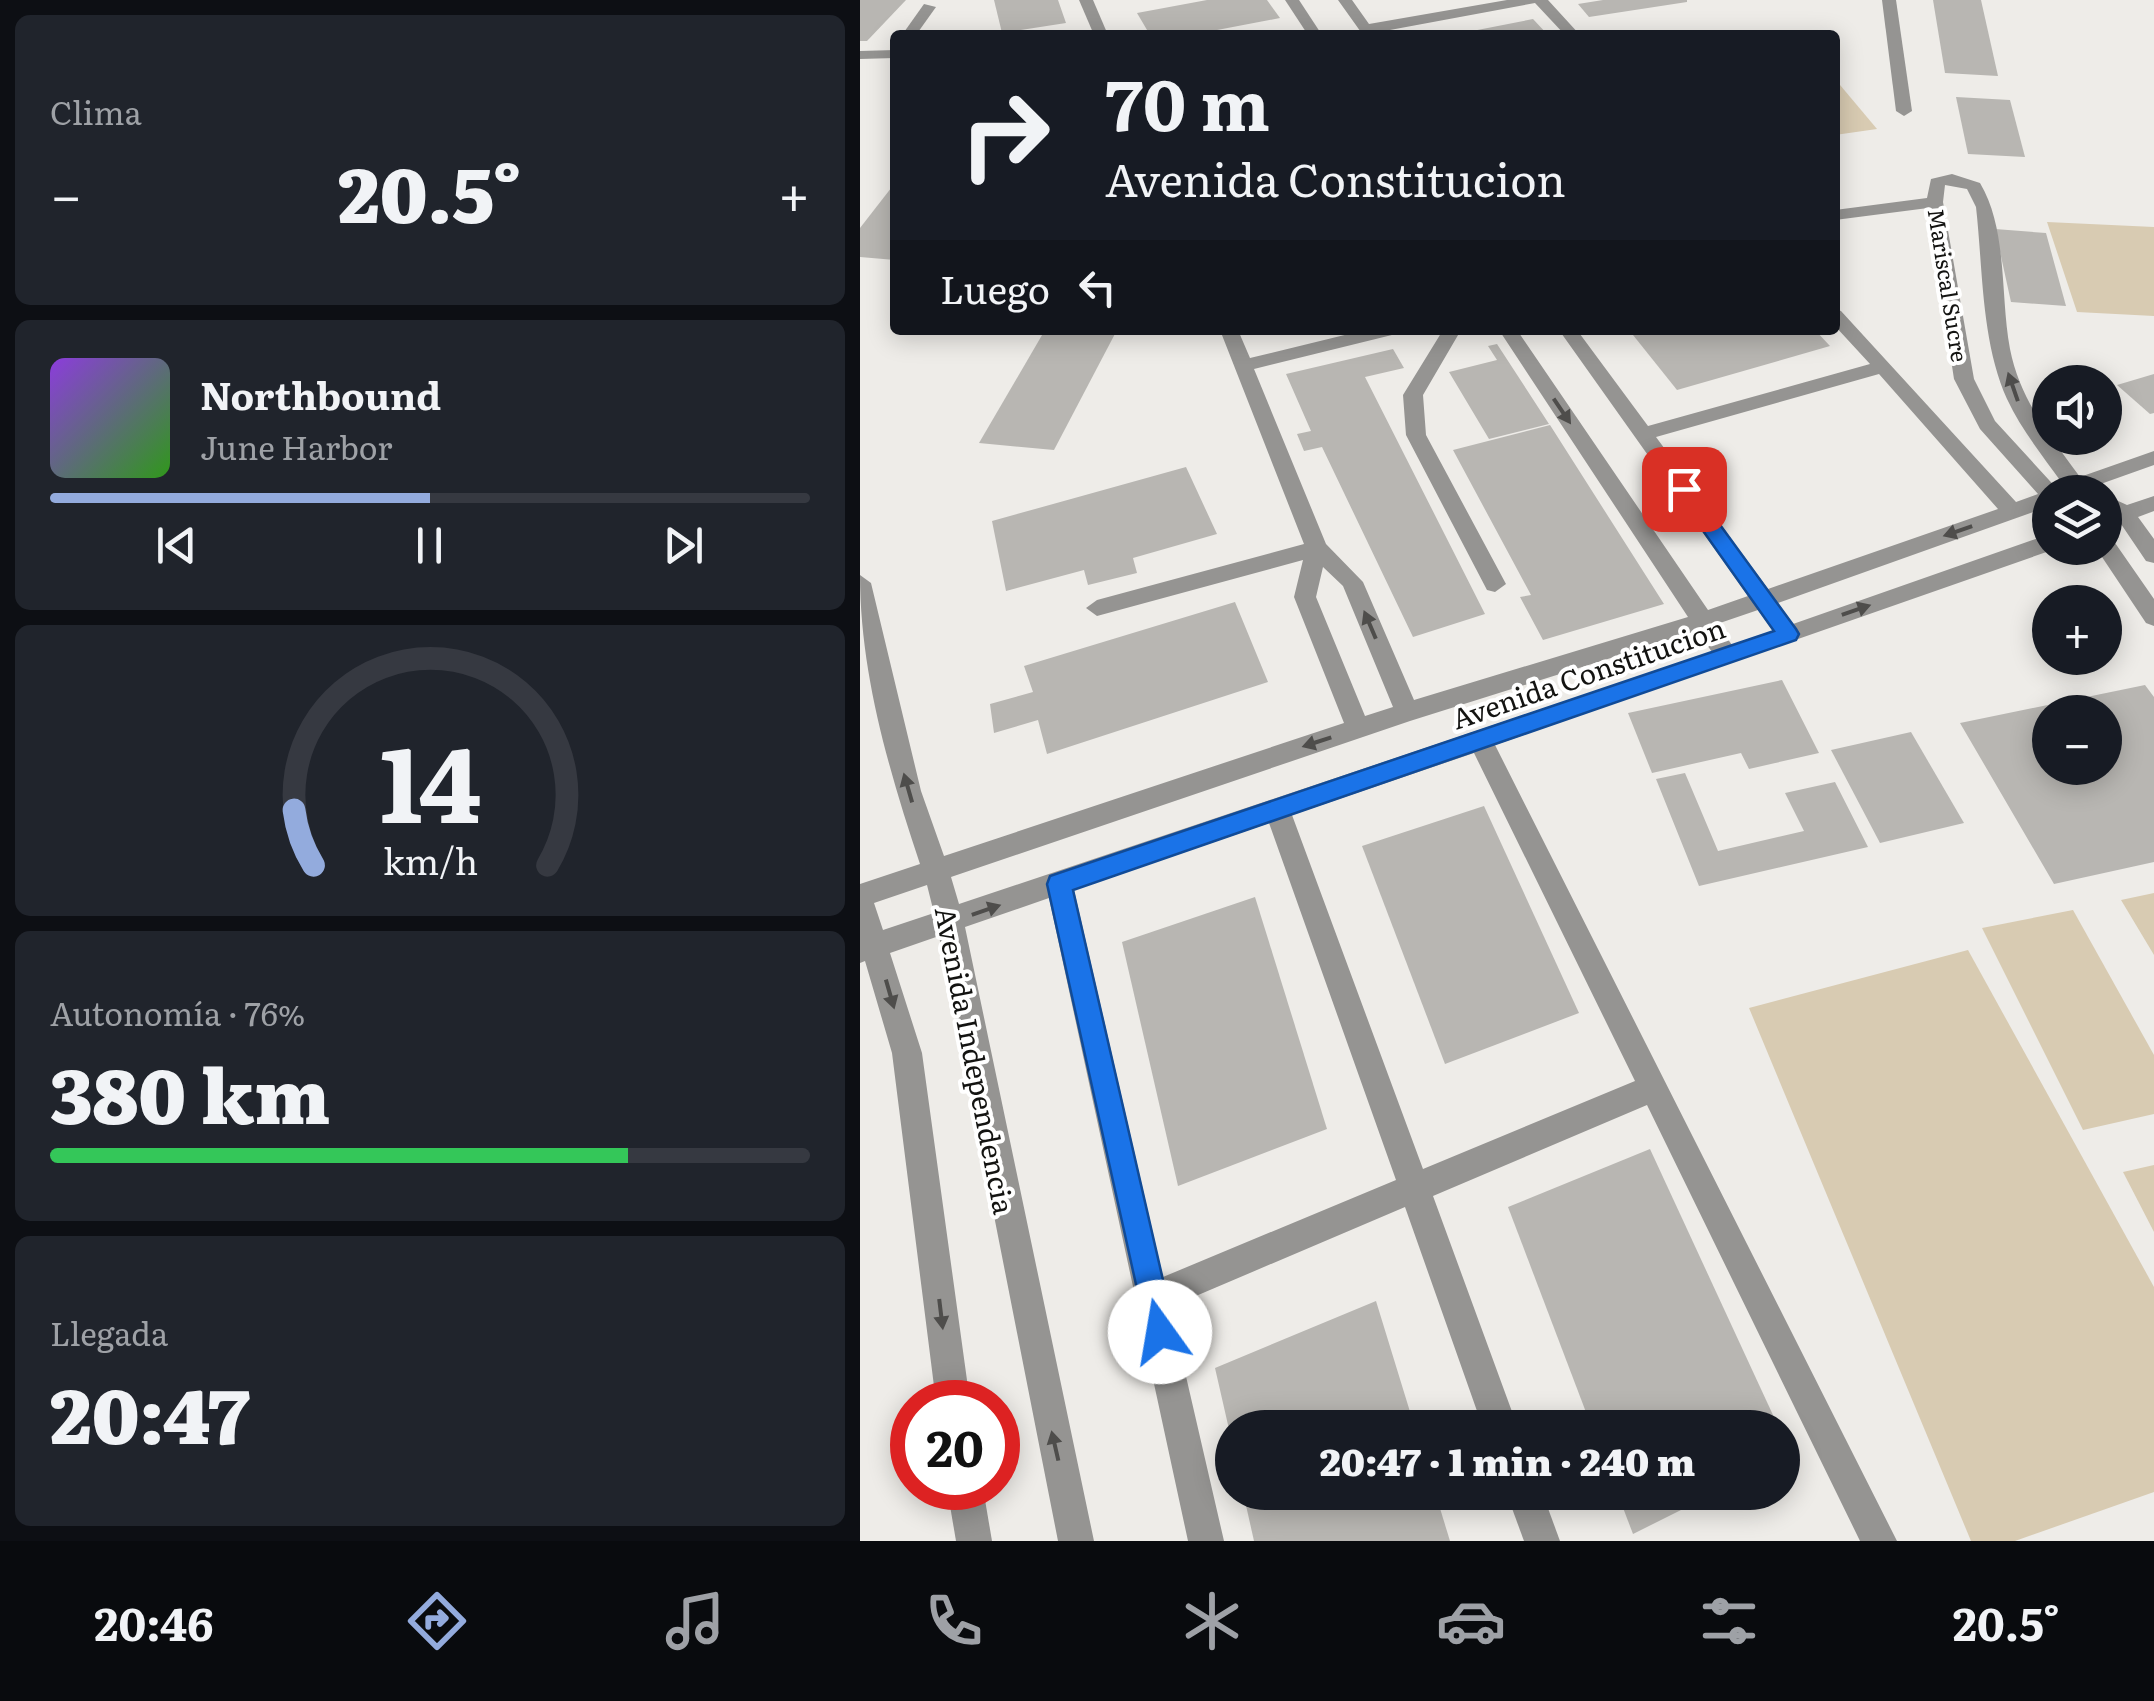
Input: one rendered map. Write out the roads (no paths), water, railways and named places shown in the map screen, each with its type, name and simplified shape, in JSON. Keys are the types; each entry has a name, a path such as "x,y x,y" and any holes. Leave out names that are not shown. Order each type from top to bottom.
{"lane":[{"path":"1086,0 1099,30"},
{"path":"1292,0 1312,30"},
{"path":"1345,0 1367,30"},
{"path":"1378,30 1530,0"},
{"path":"1540,0 1568,30"},
{"path":"1889,0 1904,111"},
{"path":"913,30 929,7"},
{"path":"860,55 890,54"},
{"name":"Mariscal Sucre","path":"2032,475 1987,424 1964,378 1935,202 1937,182 1952,179 1974,186 1984,208 2002,350 2014,394 2065,475"},
{"path":"1840,215 1935,202"},
{"path":"1840,320 2012,512"},
{"path":"1231,335 1317,548 1352,582 1407,712"},
{"path":"1244,365 1368,335"},
{"path":"1449,335 1413,395 1416,435 1496,584"},
{"path":"1511,335 1727,657"},
{"path":"1572,335 1788,634"},
{"path":"1644,434 1883,366"},
{"path":"2112,475 2154,458"},
{"path":"2122,510 2154,503"},
{"name":"Avenida Constitucion","path":"860,899 1358,728 1702,621 2032,504"},
{"path":"2122,523 2154,556"},
{"path":"1096,608 1317,548"},
{"path":"1317,548 1306,597 1358,728"},
{"name":"Avenida Constitucion","path":"868,947 1727,657 2032,548"},
{"path":"2119,565 2154,616"},
{"name":"Avenida Independencia","path":"860,583 908,791 950,922 1076,1541"},
{"path":"1480,740 1878,1541"},
{"path":"1278,809 1494,1410"},
{"path":"1059,884 1206,1541"},
{"path":"860,899 868,947 908,1053 950,1380"},
{"path":"1152,1298 1653,1088"},
{"path":"969,1510 974,1541"},
{"path":"1531,1510 1542,1541"}]}
